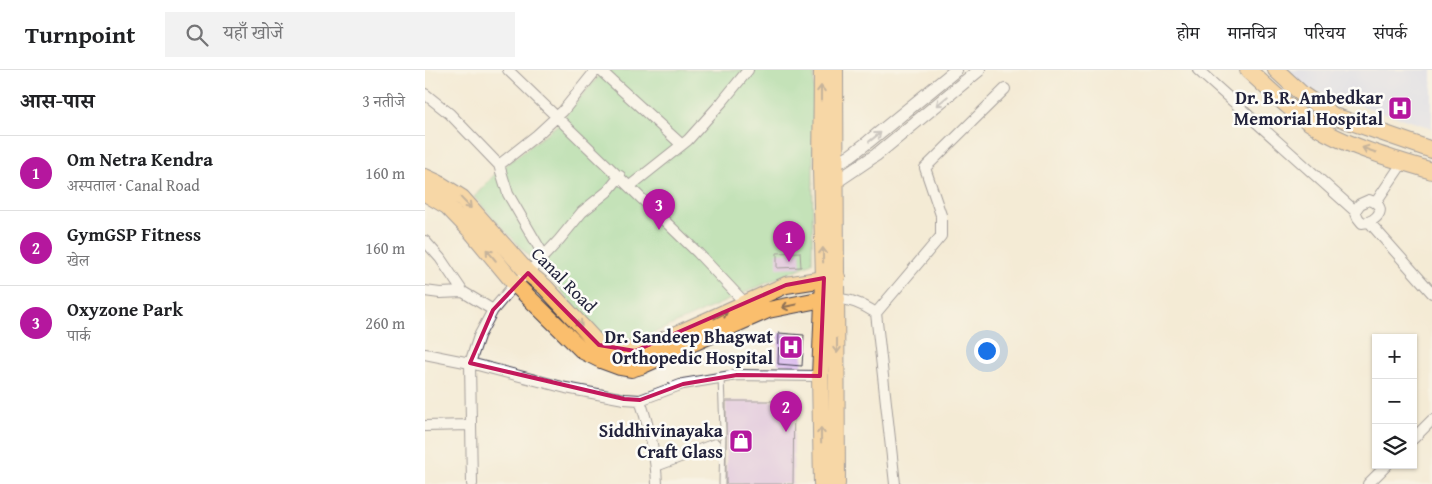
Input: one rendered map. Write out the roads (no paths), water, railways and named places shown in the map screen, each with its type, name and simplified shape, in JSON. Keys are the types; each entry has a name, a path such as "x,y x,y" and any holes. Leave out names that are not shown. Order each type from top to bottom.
{"main road":[{"path":"822,70 829,185 830,299 837,484"},
{"path":"828,167 835,70"},
{"path":"1248,70 1292,109 1326,132 1367,150 1432,171"},
{"path":"1275,70 1303,95 1334,116 1432,150"},
{"name":"Canal Road","path":"425,177 462,198 528,273 545,287 599,344 610,348 635,351 646,348 786,285 830,277"},
{"name":"Canal Road","path":"425,193 447,206 471,231 515,284 583,351 620,367 631,369 659,359 768,310 830,299"},
{"path":"822,484 820,376 830,299"}],"street":[{"path":"508,70 620,176 698,253 745,303"},
{"path":"499,165 537,135 556,117 596,70"},
{"path":"600,70 682,145"},
{"path":"630,186 682,145 722,102 748,70"},
{"path":"828,167 876,136 956,70"},
{"path":"829,185 876,155 979,70"},
{"path":"1197,70 1355,211 1362,222 1370,222 1378,217 1380,207 1376,202 1369,200 1361,204 1355,211"},
{"path":"895,484 876,313 941,236 941,215 925,168 1005,89"},
{"path":"425,94 450,114 499,165 508,194 544,256"},
{"path":"1376,202 1403,162"},
{"path":"472,484 470,363 479,336 493,310 515,284 544,256 582,212 608,191 620,176"},
{"path":"1370,222 1432,293"},
{"path":"425,241 440,258 463,292 493,310"},
{"path":"425,291 440,293 463,292"},
{"path":"830,299 847,299 866,306 876,313"},
{"path":"425,354 470,363 606,397 641,400 683,384 737,375 820,376"},
{"path":"641,400 648,422 656,466 657,484"},
{"path":"1417,435 1432,420"},
{"path":"425,426 470,425"},
{"path":"656,466 715,444"},
{"path":"1368,484 1383,469"}],"lane":[{"path":"721,378 722,484"}],"place":[{"name":"Dr. B.R. Ambedkar Memorial Hospital","path":"1400,108"},
{"name":"Oxyzone Park","path":"659,230"},
{"name":"Om Netra Kendra","path":"789,262"},
{"name":"Dr. Sandeep Bhagwat Orthopedic Hospital","path":"791,347"},
{"name":"GymGSP Fitness","path":"786,432"},
{"name":"Siddhivinayaka Craft Glass","path":"741,441"}]}
